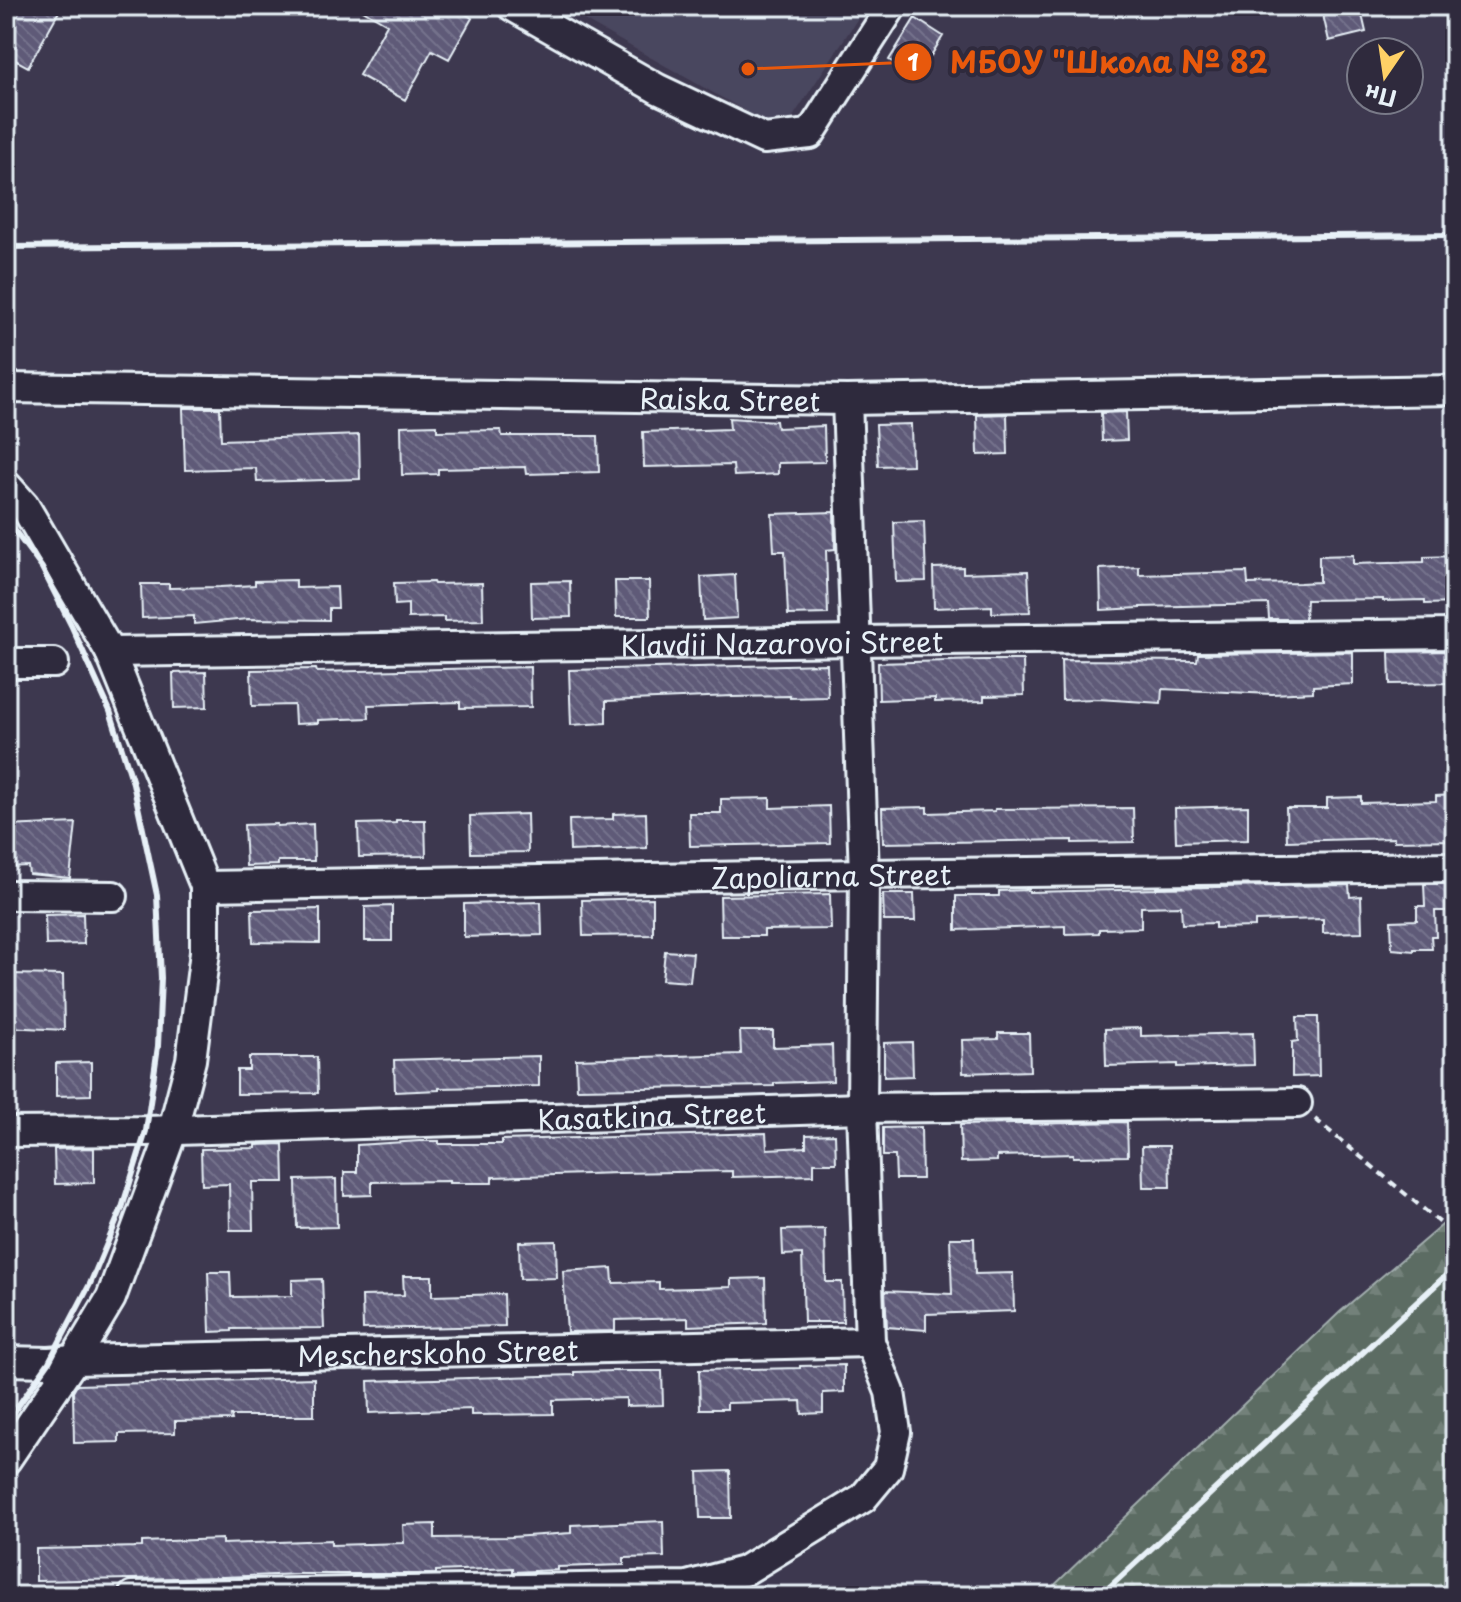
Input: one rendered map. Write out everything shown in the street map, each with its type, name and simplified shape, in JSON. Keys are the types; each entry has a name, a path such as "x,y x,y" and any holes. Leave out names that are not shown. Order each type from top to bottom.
{"street":[{"path":"512,6 658,89 764,139 810,134 892,6"},
{"name":"Raiska Street","path":"6,388 847,400 1455,390"},
{"path":"133,1596 687,1586 744,1571 863,1498 888,1468 896,1432 890,1392 870,1342 862,1108 864,874 847,400"},
{"path":"6,485 24,505 110,652 205,886 205,952 191,1060 173,1129 111,1298 74,1360 6,1460"},
{"name":"Klavdii Nazarovoi Street","path":"110,652 1455,634"},
{"path":"6,663 54,663"},
{"name":"Zapoliarna Street","path":"205,886 1455,867"},
{"path":"6,895 113,896"},
{"name":"Kasatkina Street","path":"6,1132 862,1108 1297,1103"},
{"name":"Mescherskoho Street","path":"6,1361 870,1342"}],"path":[{"path":"1297,1103 1455,1235"}],"shaded area":[{"path":"559,6 866,6 783,132"}],"green space":[{"path":"1455,1214 1455,1596 1043,1596 1340,1312"}],"building":[{"path":"6,6 62,6 28,67 6,55"},
{"path":"356,6 452,6 472,18 449,59 432,50 405,100 359,75 387,24"},
{"path":"1321,6 1360,6 1366,32 1329,41"},
{"path":"915,18 943,36 918,77 889,60"},
{"path":"183,408 220,408 221,440 359,435 360,479 257,482 256,468 185,470"},
{"path":"1126,412 1127,440 1102,441 1101,413"},
{"path":"1007,414 1008,454 978,455 977,415"},
{"path":"729,418 776,421 777,428 824,426 825,462 778,463 778,474 734,476 733,465 644,467 643,432 730,429"},
{"path":"911,424 912,465 878,466 876,425"},
{"path":"437,425 437,431 501,430 502,436 598,436 599,472 526,474 525,467 438,469 438,474 402,475 401,426"},
{"path":"834,512 835,549 826,550 828,614 788,615 785,551 774,551 772,514"},
{"path":"924,521 926,581 896,582 894,522"},
{"path":"1353,555 1353,564 1424,562 1424,557 1455,556 1455,603 1425,604 1425,600 1383,599 1306,600 1305,619 1269,619 1268,604 1101,610 1100,569 1139,567 1139,575 1247,572 1248,584 1319,582 1319,556"},
{"path":"963,567 963,573 1028,571 1030,612 992,613 992,606 934,608 933,568"},
{"path":"735,575 737,618 703,620 701,577"},
{"path":"296,580 296,588 337,587 338,608 329,608 329,620 248,619 194,624 194,616 142,618 141,584 169,584 169,588 220,587 255,585 255,581"},
{"path":"570,581 571,617 532,618 531,582"},
{"path":"615,581 649,581 650,617 616,617"},
{"path":"394,583 482,583 483,620 408,618 408,604 395,605"},
{"path":"1455,651 1455,683 1390,684 1389,652"},
{"path":"1353,652 1353,684 1313,686 1313,692 1272,694 1162,689 1161,703 1062,700 1061,660 1197,661 1198,654"},
{"path":"1023,660 1024,695 984,696 984,701 935,702 935,698 879,700 878,663"},
{"path":"827,664 828,697 732,696 606,701 606,723 571,725 569,670"},
{"path":"530,667 531,707 460,708 460,702 368,705 369,718 295,724 294,705 252,706 251,670 316,669 317,672"},
{"path":"206,672 207,707 174,708 173,673"},
{"path":"1455,795 1455,840 1287,841 1286,808 1327,808 1327,798 1361,797 1361,803 1436,801 1436,796"},
{"path":"770,798 770,808 829,806 830,843 690,846 689,813 721,813 721,799"},
{"path":"1248,806 1248,840 1176,842 1175,808"},
{"path":"927,807 927,813 1133,808 1134,842 883,843 882,808"},
{"path":"646,813 647,848 570,851 569,820 613,819 613,814"},
{"path":"527,814 528,852 471,853 470,816"},
{"path":"396,820 425,820 426,856 359,857 358,824 396,823"},
{"path":"76,823 70,878 29,874 28,866 6,867 6,826"},
{"path":"313,824 314,861 278,861 278,865 246,866 244,825"},
{"path":"1424,884 1455,884 1455,911 1435,911 1436,936 1431,936 1432,949 1392,949 1391,921 1417,920 1417,906 1425,906"},
{"path":"1349,885 1350,897 1361,896 1362,932 1323,933 1323,919 1255,921 1255,927 1215,928 1215,923 1182,924 1181,906 1141,907 1141,928 1099,929 1099,933 1065,934 1065,926 956,930 956,896 999,896 999,891"},
{"path":"830,894 831,929 764,930 764,936 721,936 720,896"},
{"path":"883,894 914,894 915,921 884,921"},
{"path":"653,898 653,935 583,936 582,900"},
{"path":"541,902 542,935 464,937 464,904"},
{"path":"392,906 392,941 365,941 365,907"},
{"path":"320,909 320,943 253,942 252,910"},
{"path":"83,914 84,944 46,945 45,915"},
{"path":"665,951 693,953 690,982 662,980"},
{"path":"8,974 63,975 64,1030 7,1027"},
{"path":"1297,1017 1318,1017 1319,1076 1292,1077 1292,1042 1298,1041"},
{"path":"1141,1028 1141,1036 1253,1033 1254,1065 1106,1066 1105,1029"},
{"path":"740,1031 773,1031 773,1047 832,1045 833,1081 774,1083 774,1086 577,1089 576,1059 741,1054"},
{"path":"998,1033 1029,1033 1030,1071 963,1073 962,1040 998,1039"},
{"path":"912,1042 913,1076 884,1077 884,1043"},
{"path":"539,1056 539,1086 395,1092 394,1060"},
{"path":"249,1057 317,1057 318,1093 237,1094 237,1070 249,1070"},
{"path":"91,1062 91,1095 56,1096 56,1063"},
{"path":"1127,1122 1128,1156 997,1156 997,1161 961,1162 960,1125"},
{"path":"921,1127 922,1179 896,1179 895,1156 883,1156 883,1128"},
{"path":"766,1133 767,1149 806,1147 806,1135 835,1134 836,1163 814,1163 814,1175 732,1177 732,1171 492,1177 492,1183 372,1182 372,1195 344,1196 344,1172 357,1172 357,1145 420,1141 502,1144 502,1140"},
{"path":"283,1144 284,1182 252,1182 253,1230 230,1230 229,1184 202,1185 201,1149"},
{"path":"1142,1146 1169,1146 1170,1187 1143,1187"},
{"path":"94,1148 94,1183 55,1184 54,1149"},
{"path":"336,1179 337,1227 297,1228 296,1180"},
{"path":"825,1229 826,1282 842,1282 843,1322 804,1322 802,1254 783,1255 782,1230"},
{"path":"950,1238 974,1238 975,1274 1013,1273 1014,1311 926,1314 926,1330 887,1327 885,1291 952,1294"},
{"path":"556,1241 557,1278 520,1279 519,1242"},
{"path":"612,1268 613,1283 659,1282 659,1289 731,1287 731,1279 765,1278 766,1323 688,1326 688,1318 615,1320 615,1331 567,1332 563,1271"},
{"path":"208,1272 230,1272 231,1297 292,1296 292,1280 322,1279 324,1328 210,1332"},
{"path":"403,1276 432,1276 432,1296 504,1294 505,1326 363,1329 362,1296 404,1295"},
{"path":"844,1365 844,1392 823,1393 823,1413 802,1414 801,1401 727,1403 727,1409 700,1409 699,1370"},
{"path":"662,1371 663,1405 626,1406 626,1398 553,1400 553,1414 471,1415 471,1409 369,1413 368,1381"},
{"path":"314,1378 314,1416 231,1416 232,1420 175,1421 175,1433 119,1434 119,1442 74,1443 73,1392 77,1385"},
{"path":"730,1471 731,1518 700,1518 698,1472"},
{"path":"663,1521 664,1557 624,1558 624,1565 513,1572 513,1568 436,1571 436,1574 36,1581 36,1549 142,1547 142,1542 222,1539 222,1544 331,1540 331,1545 404,1543 403,1525 435,1524 435,1538 511,1537 571,1533 571,1525"}],"railway":[{"path":"6,247 1455,235"},
{"path":"6,519 42,568 110,711 133,783 157,895 161,978 158,1046 146,1131 122,1208 90,1284 49,1362 6,1423"},
{"path":"1100,1596 1455,1267"}],"place":[{"name":"МБОУ \"Школа № 82","path":"748,69"}]}
